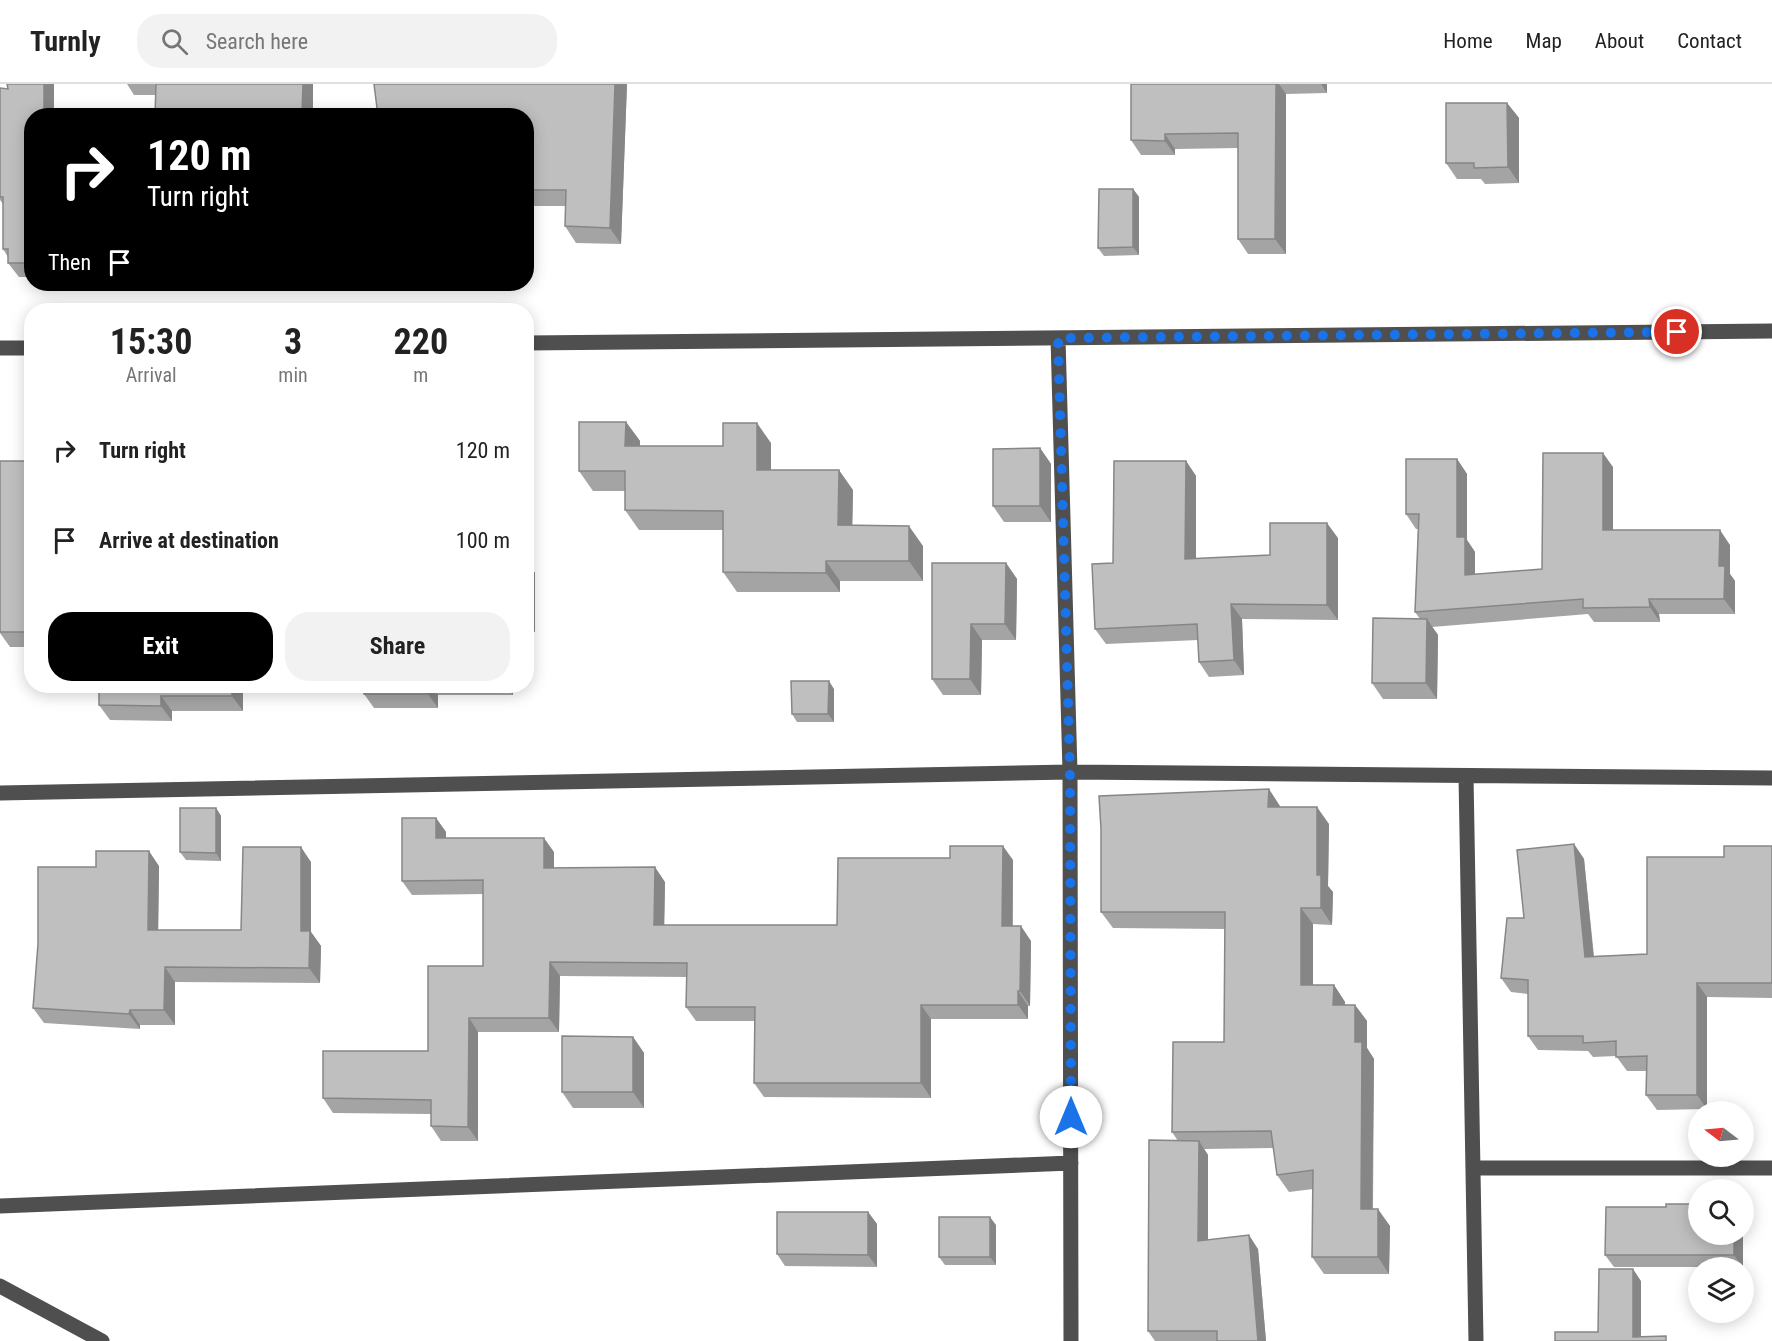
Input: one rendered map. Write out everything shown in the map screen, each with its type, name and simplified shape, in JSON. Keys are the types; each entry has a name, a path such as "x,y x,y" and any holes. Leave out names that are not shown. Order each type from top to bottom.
{"street":[{"path":"534,343 1772,331"},
{"path":"1058,338 1070,772 1071,1341"},
{"path":"0,348 24,348"},
{"path":"0,793 1070,772 1772,778"},
{"path":"1466,776 1476,1341"},
{"path":"0,1206 1071,1163"},
{"path":"1473,1168 1772,1168"},
{"path":"0,1286 102,1341"}],"building":[{"path":"7,84 44,84 44,108 24,108 24,263 8,263 8,249 3,249 3,197 0,197 0,88 8,89"},
{"path":"156,84 303,84 302,108 155,108"},
{"path":"374,84 615,84 610,228 565,226 566,190 534,190 534,108 377,108"},
{"path":"1131,84 1276,84 1275,239 1238,239 1238,133 1165,134 1165,141 1131,140"},
{"path":"1446,103 1507,103 1508,167 1474,168 1474,163 1446,163"},
{"path":"1099,189 1133,189 1133,247 1098,248"},
{"path":"579,422 626,422 625,446 723,446 723,423 757,423 757,470 839,470 838,525 909,526 909,561 826,561 826,573 723,572 723,511 625,510 625,471 579,471"},
{"path":"1040,448 1040,506 993,506 993,449"},
{"path":"1543,453 1603,453 1603,530 1720,530 1719,566 1725,566 1724,599 1649,599 1650,607 1583,608 1583,599 1415,612 1419,514 1406,514 1406,459 1457,459 1457,537 1465,537 1465,575 1542,569"},
{"path":"0,461 24,461 24,632 0,632"},
{"path":"1114,461 1186,461 1185,559 1270,555 1270,523 1327,523 1327,605 1231,604 1234,660 1199,662 1197,624 1095,629 1092,564 1113,563"},
{"path":"932,563 1006,563 1005,624 971,624 970,679 932,679"},
{"path":"1373,618 1427,619 1426,683 1372,683"},
{"path":"791,681 829,681 828,714 792,714"},
{"path":"99,693 232,693 232,696 161,696 161,706 99,705"},
{"path":"364,693 428,693 428,694"},
{"path":"1269,789 1268,807 1317,807 1317,875 1321,875 1321,908 1301,908 1301,985 1334,985 1333,1005 1355,1005 1355,1042 1362,1042 1361,1209 1378,1209 1378,1257 1312,1257 1313,1170 1277,1175 1271,1131 1172,1132 1173,1042 1224,1042 1225,912 1101,912 1099,796"},
{"path":"180,808 216,808 216,853 180,852"},
{"path":"402,818 436,818 436,838 544,838 544,868 655,867 654,925 837,925 838,858 950,858 950,846 1003,846 1002,926 1021,926 1018,1005 921,1005 921,1083 754,1083 755,1007 686,1007 687,963 550,962 549,1018 469,1018 468,1127 431,1126 431,1100 323,1098 323,1051 428,1051 428,966 483,966 483,880 402,881"},
{"path":"1574,844 1585,957 1647,954 1647,857 1724,857 1724,846 1772,846 1772,983 1697,983 1697,1095 1646,1095 1647,1056 1616,1057 1616,1041 1583,1043 1583,1036 1528,1036 1528,980 1501,978 1507,918 1524,918 1517,850"},
{"path":"243,847 301,847 301,931 310,931 309,968 165,967 164,1010 130,1010 129,1014 33,1008 38,944 38,867 96,867 96,851 149,851 148,930 241,930"},
{"path":"562,1036 633,1037 633,1092 562,1092"},
{"path":"1149,1140 1199,1141 1198,1241 1249,1235 1258,1341 1217,1341 1217,1331 1148,1331"},
{"path":"1666,1204 1688,1204 1688,1245 1734,1245 1734,1255 1605,1255 1606,1207 1666,1207"},
{"path":"777,1212 868,1212 868,1255 777,1254"},
{"path":"939,1217 990,1217 990,1257 939,1257"},
{"path":"1599,1269 1633,1269 1633,1337 1666,1336 1666,1341 1555,1341 1555,1332 1598,1332"}],"route":[{"path":"1071,1117 1070,772 1058,338 1677,332"}]}
